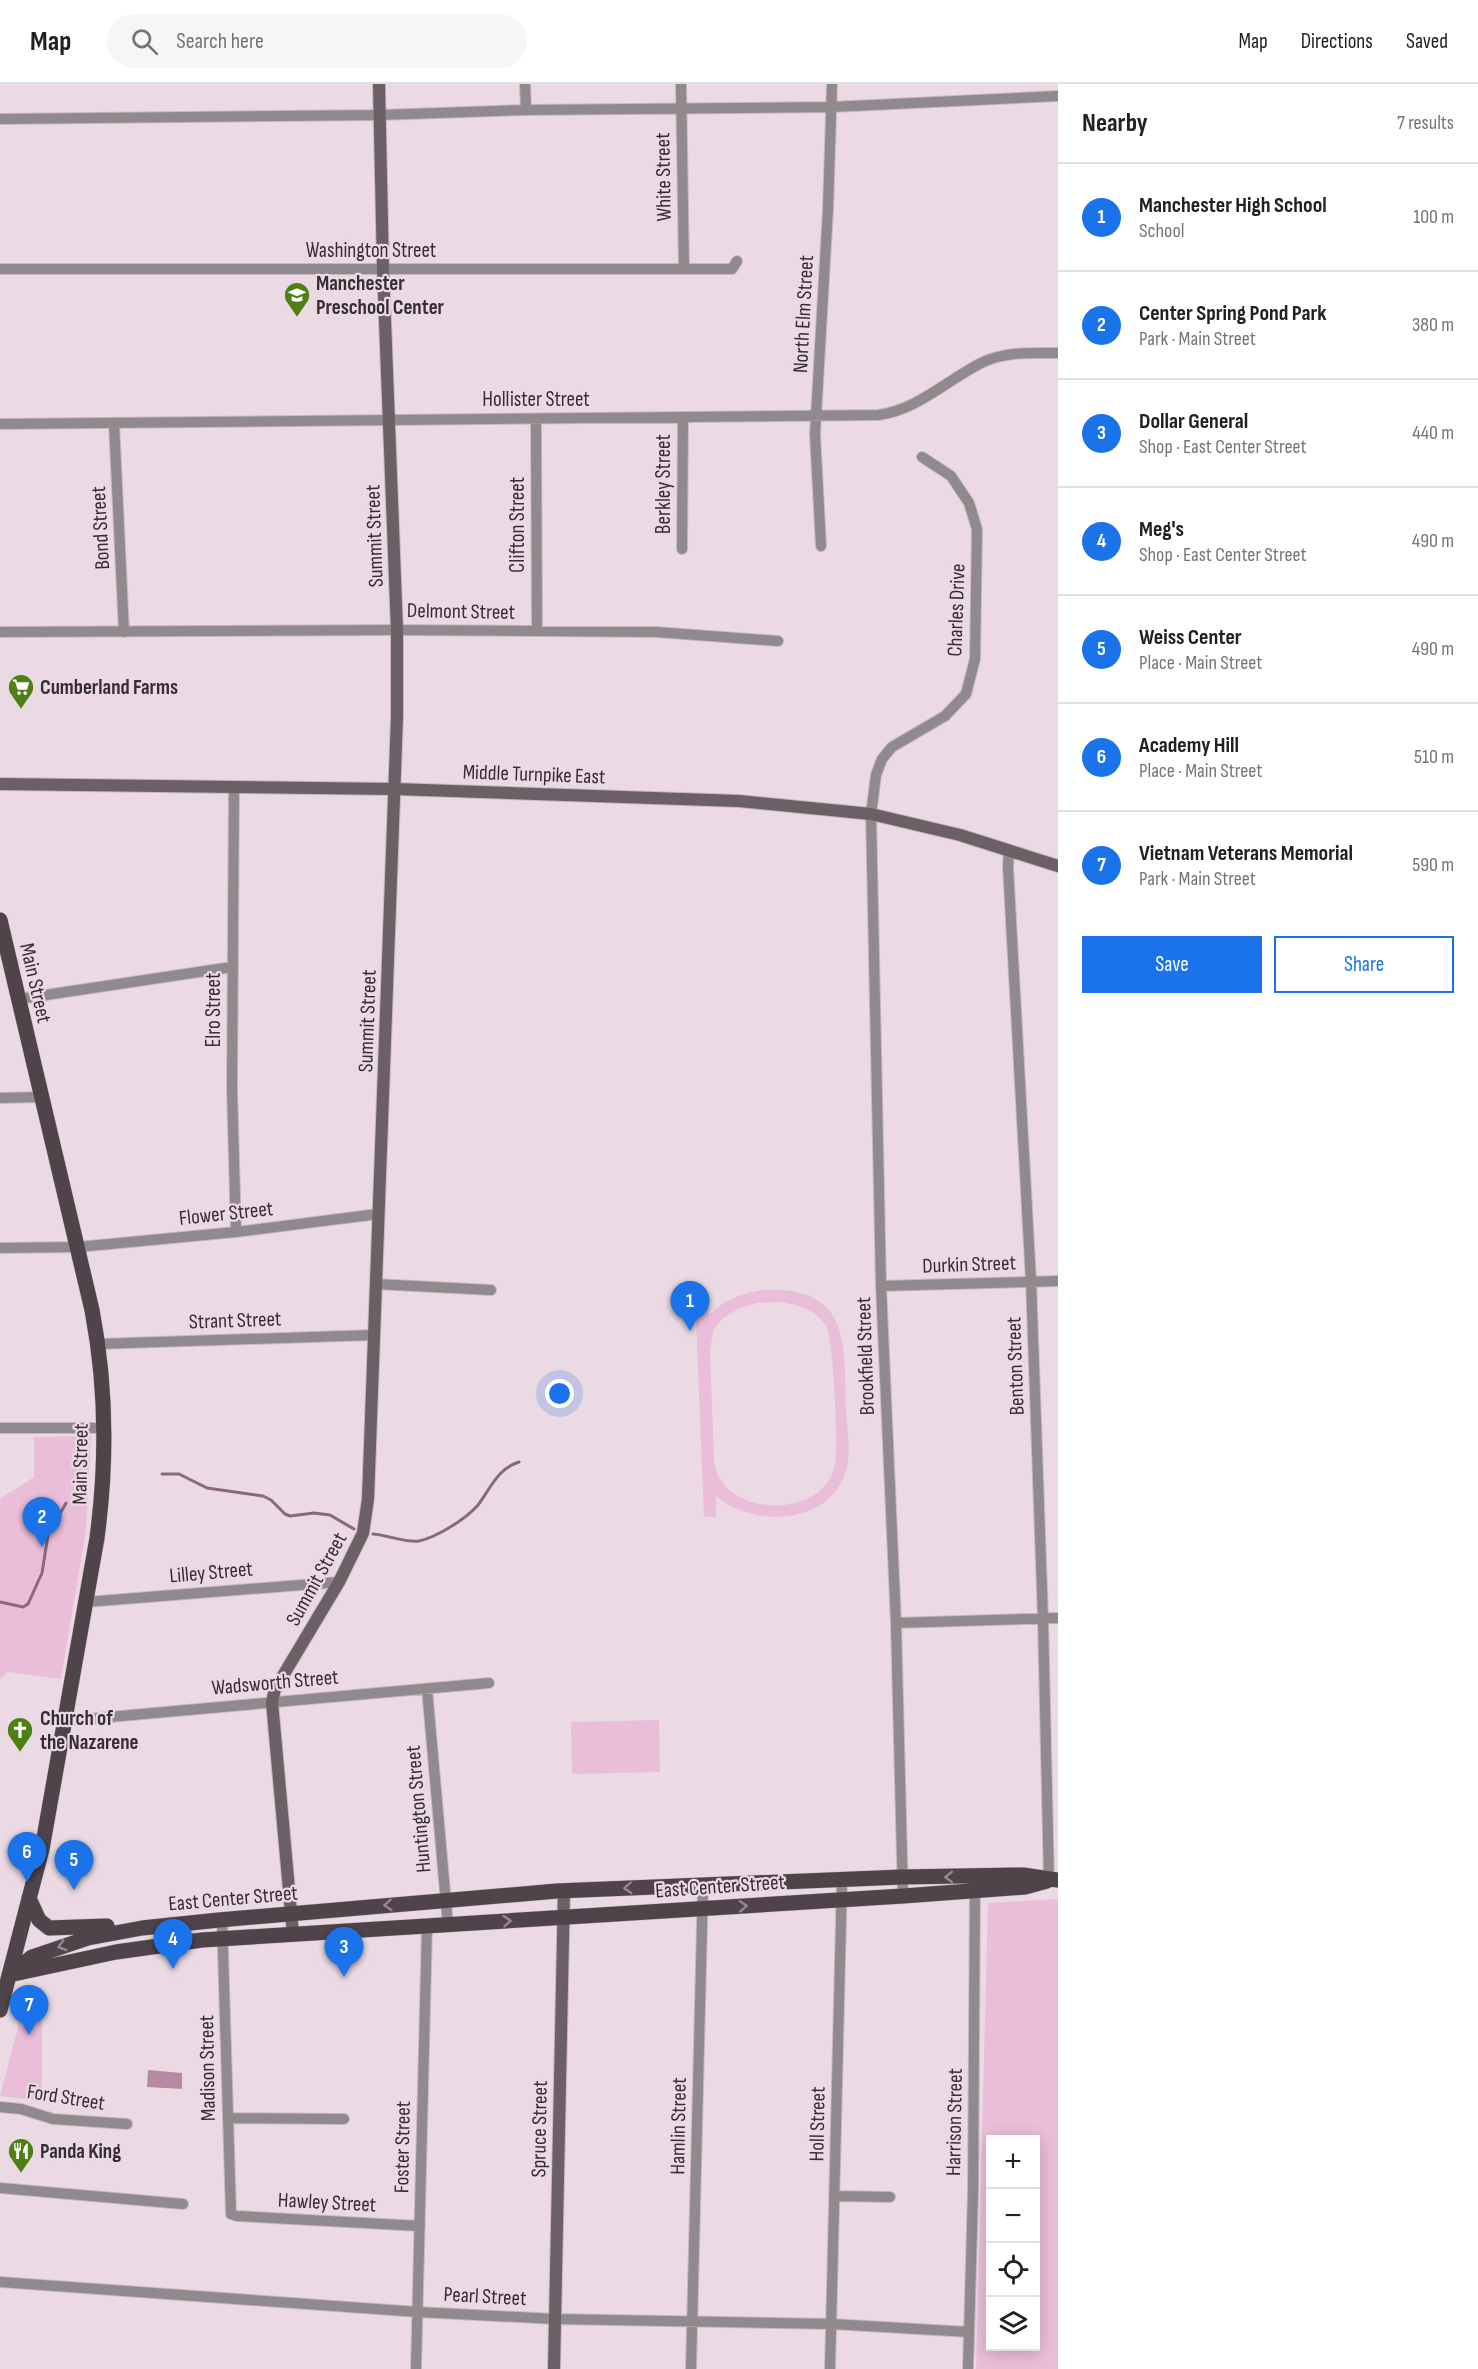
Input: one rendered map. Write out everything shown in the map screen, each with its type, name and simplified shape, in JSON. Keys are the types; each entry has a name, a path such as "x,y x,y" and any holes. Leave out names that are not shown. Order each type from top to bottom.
{"main road":[{"name":"Main Street","path":"0,920 2,940 19,999 78,1247 98,1344 103,1428 100,1510 65,1721 42,1849 4,1977 0,2010"},
{"name":"East Center Street","path":"4,1977 135,1949 223,1938 903,1896 1023,1875 1053,1880"},
{"name":"East Center Street","path":"4,1977 27,1959 88,1938 132,1929 222,1919 564,1890 902,1877 975,1883"},
{"path":"29,1898 39,1920 49,1928 110,1926 132,1929 135,1949"}],"street":[{"name":"Summit Street","path":"293,1934 272,1702 275,1689 339,1582 364,1529 368,1491 395,789 397,630 383,269 379,84"},
{"path":"525,84 526,110"},
{"name":"White Street","path":"681,84 684,269"},
{"name":"North Elm Street","path":"821,546 816,416 828,209 832,84"},
{"path":"0,119 380,116 526,110 832,107 1058,96"},
{"name":"Washington Street","path":"0,269 732,269 737,261"},
{"name":"Hollister Street","path":"0,424 878,415 895,413 981,363 1004,355 1058,353"},
{"name":"Clifton Street","path":"536,418 537,632"},
{"name":"Berkley Street","path":"682,549 683,418"},
{"name":"Bond Street","path":"114,423 124,632"},
{"name":"Charles Drive","path":"871,814 876,774 882,759 892,747 945,716 966,694 975,660 977,529 969,503 951,477 922,458"},
{"name":"Delmont Street","path":"0,632 397,630 656,632 778,641"},
{"name":"Middle Turnpike East","path":"0,784 395,789 740,801 871,814 960,835 1058,866"},
{"name":"Elro Street","path":"234,788 232,1089 236,1232"},
{"name":"Brookfield Street","path":"871,814 881,1286 896,1623 903,1896"},
{"name":"Benton Street","path":"1009,851 1031,1281 1053,1880"},
{"path":"19,999 232,967"},
{"path":"0,1098 42,1097"},
{"name":"Flower Street","path":"0,1248 78,1247 236,1232 378,1214"},
{"name":"Durkin Street","path":"881,1286 1058,1281"},
{"path":"375,1284 491,1290"},
{"name":"Strant Street","path":"98,1344 373,1335"},
{"path":"0,1428 103,1428"},
{"name":"Lilley Street","path":"86,1602 339,1582"},
{"path":"896,1623 1058,1618"},
{"name":"Wadsworth Street","path":"65,1721 489,1683"},
{"name":"Huntington Street","path":"427,1689 448,1925"},
{"name":"Holl Street","path":"830,2369 842,1880"},
{"name":"Harrison Street","path":"968,2369 973,2191 975,1883"},
{"name":"Hamlin Street","path":"691,2369 704,1884"},
{"name":"Spruce Street","path":"554,2369 564,1890"},
{"name":"Madison Street","path":"222,1919 232,2215"},
{"name":"Foster Street","path":"416,2369 427,1926"},
{"name":"Ford Street","path":"0,2107 21,2109 53,2119 127,2124"},
{"path":"228,2118 344,2119"},
{"path":"0,2188 183,2204"},
{"path":"835,2196 890,2196"},
{"name":"Hawley Street","path":"232,2215 420,2226"},
{"name":"Pearl Street","path":"0,2282 418,2312 555,2319 832,2324 969,2332"}],"shaded area":[{"path":"756,1291 793,1291 814,1298 829,1310 838,1325 845,1365 848,1463 843,1479 833,1494 819,1506 803,1513 766,1516 747,1513 730,1506 716,1496 716,1517 704,1517 695,1294 707,1293 709,1315 727,1301","holes":["756,1303 786,1303 811,1312 826,1326 835,1393 835,1463 829,1480 817,1493 801,1501 782,1505 763,1504 745,1500 730,1490 719,1477 714,1460 710,1351 713,1331 723,1318 738,1309"]},
{"path":"91,1436 86,1530 61,1679 8,1672 0,1679 0,1499 34,1477 34,1437"},
{"path":"659,1720 660,1772 572,1774 571,1722"},
{"path":"1058,1899 1058,2369 976,2369 988,1903"},
{"path":"42,1987 42,2101 0,2096 25,2000"},
{"path":"148,2070 182,2073 182,2089 147,2087"}],"waterway":[{"path":"373,1534 414,1541 434,1536 473,1510 500,1474 519,1462"},
{"path":"162,1474 179,1474 207,1488 263,1496 290,1516 314,1513 330,1515 354,1529"},
{"path":"0,1602 23,1607 28,1604 42,1573 48,1535 66,1503"}],"place":[{"name":"Manchester Preschool Center","path":"297,318"},
{"name":"Cumberland Farms","path":"21,710"},
{"name":"Manchester High School","path":"690,1331"},
{"name":"Center Spring Pond Park","path":"42,1547"},
{"name":"Church of the Nazarene","path":"20,1753"},
{"name":"Academy Hill","path":"27,1882"},
{"name":"Weiss Center","path":"74,1890"},
{"name":"Meg's","path":"173,1969"},
{"name":"Dollar General","path":"344,1977"},
{"name":"Vietnam Veterans Memorial","path":"29,2035"},
{"name":"Panda King","path":"21,2174"}]}
